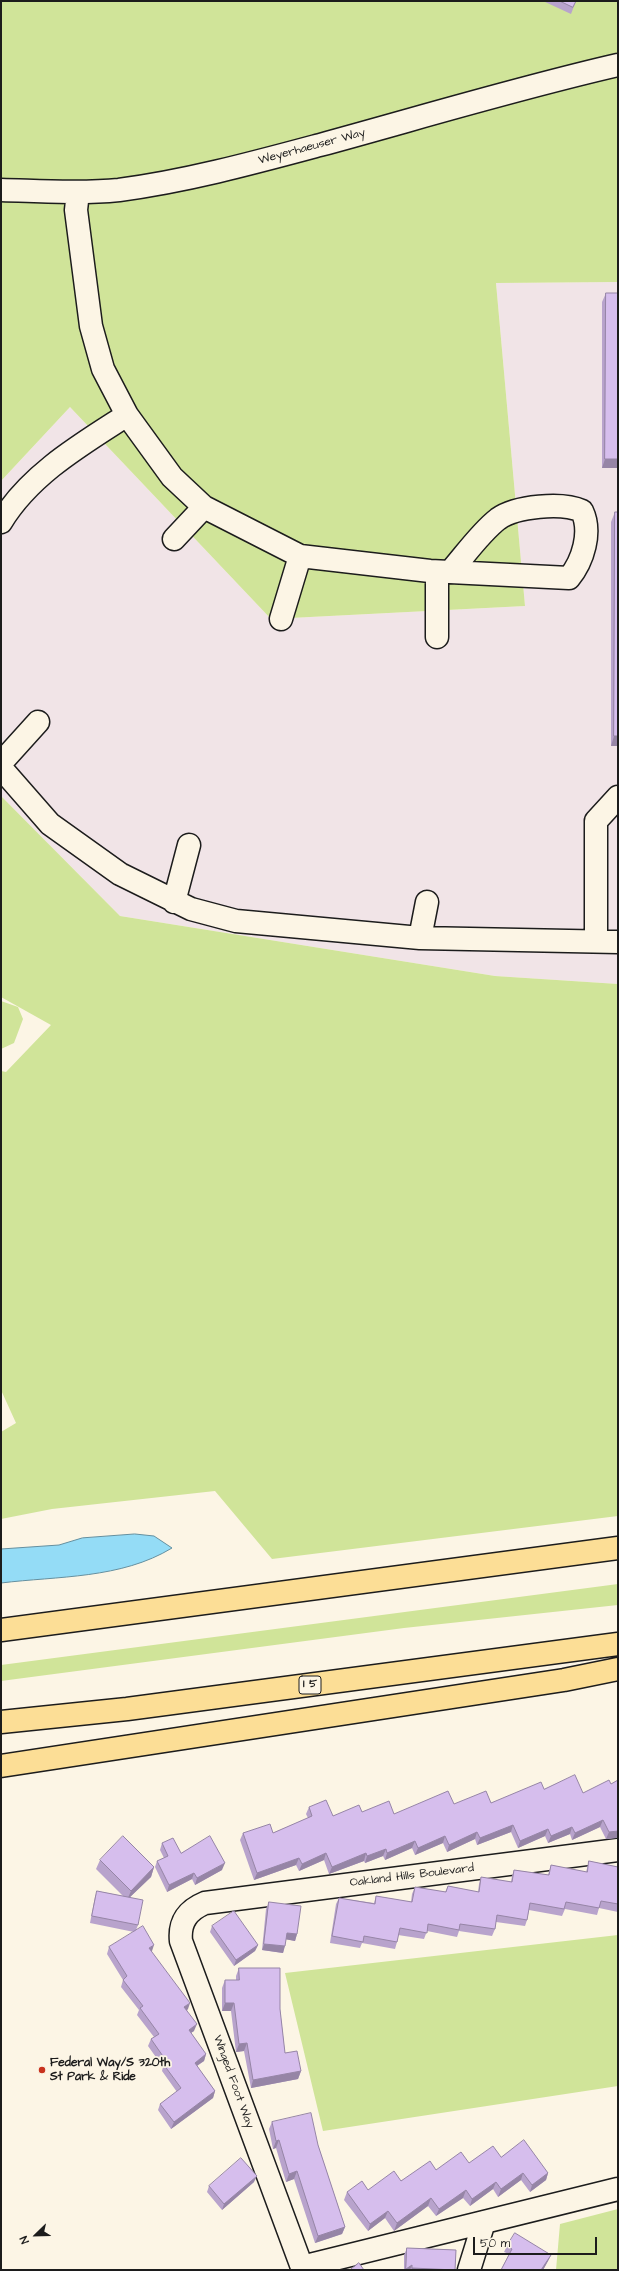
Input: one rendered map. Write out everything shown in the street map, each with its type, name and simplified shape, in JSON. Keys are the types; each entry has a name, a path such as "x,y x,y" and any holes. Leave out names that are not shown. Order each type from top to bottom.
{"highway":[{"path":"1,1630 618,1548"},
{"path":"1,1621 103,1616"},
{"name":"I 5","path":"1,1722 135,1708 618,1644"},
{"path":"1,1766 564,1680 618,1669"}],"street":[{"name":"Weyerhaeuser Way","path":"1,190 78,192 117,190 179,181 240,167 539,83 618,65"},
{"path":"78,192 76,210 85,290 91,326 103,369 127,415 172,477 204,507 300,556 444,572 570,578 581,560 585,537 585,517 582,511 576,508 547,506 513,512 499,519 444,572 437,637"},
{"path":"1,522 8,509 36,480 72,451 127,415"},
{"path":"174,539 204,507"},
{"path":"281,619 300,556"},
{"path":"1,763 38,722"},
{"path":"1,768 50,824 120,874 174,902 236,921 420,938 618,942"},
{"path":"596,941 596,822 618,797"},
{"path":"174,902 189,845"},
{"path":"420,938 427,902"},
{"name":"Oakland Hills Boulevard","path":"205,1903 618,1850"},
{"name":"Winged Foot Way","path":"205,1903 194,1908 186,1916 182,1925 181,1941 302,2269"},
{"path":"302,2269 618,2189"},
{"path":"469,2270 484,2222"}],"shaded area":[{"path":"618,282 618,984 495,976 120,916 1,796 1,481 70,407 271,619 525,606 496,283"}],"green space":[{"path":"1,1 618,1 618,282 496,283 525,606 271,619 70,407 1,481"},
{"path":"1,796 120,916 495,976 618,984 618,1516 272,1559 215,1491 52,1509 1,1519 1,1432 16,1423 1,1390 1,1071 6,1072 51,1025 1,997"},
{"path":"1,1001 18,1007 23,1019 14,1043 1,1049"},
{"path":"618,1584 618,1605 404,1628 1,1681 1,1665"},
{"path":"618,1935 618,2086 323,2131 285,1973"},
{"path":"618,2209 618,2270 556,2270 560,2224"}],"water":[{"path":"135,1534 154,1536 172,1548 132,1566 111,1571 1,1583 1,1549 59,1545 82,1538"}],"building":[{"path":"560,1 576,1 573,7"},
{"path":"606,293 618,293 618,459 605,459"},
{"path":"615,512 618,512 618,736 614,736"},
{"path":"575,1775 583,1793 609,1780 611,1784 618,1780 618,1831 609,1832 603,1820 575,1833 572,1827 551,1836 548,1829 520,1841 513,1825 480,1838 477,1832 449,1845 445,1836 418,1848 415,1841 387,1853 386,1849 367,1856 366,1853 332,1867 326,1853 302,1864 299,1858 257,1873 243,1833 270,1824 273,1833 312,1816 309,1807 326,1800 333,1816 359,1805 362,1812 389,1801 394,1814 448,1791 454,1804 486,1791 491,1803 541,1782 544,1789"},
{"path":"123,1836 154,1867 131,1891 100,1860"},
{"path":"210,1836 225,1863 197,1878 194,1873 169,1885 157,1861 168,1856 162,1843 173,1838 181,1853"},
{"path":"589,1861 618,1867 618,1904 601,1901 599,1908 566,1902 564,1909 530,1903 527,1920 497,1915 495,1929 460,1924 459,1930 428,1924 427,1933 400,1928 397,1942 364,1936 363,1942 332,1936 339,1898 375,1904 376,1896 412,1902 415,1887 446,1892 448,1886 479,1892 481,1877 512,1882 514,1870 549,1875 551,1865 587,1872"},
{"path":"97,1891 143,1900 138,1925 92,1916"},
{"path":"269,1902 301,1906 297,1934 287,1933 285,1946 264,1944"},
{"path":"234,1911 258,1945 236,1960 212,1926"},
{"path":"143,1926 154,1945 149,1948 190,2003 184,2007 197,2024 189,2030 206,2054 195,2063 215,2091 174,2122 160,2104 181,2088 164,2065 167,2062 151,2039 159,2034 140,2008 143,2006 123,1980 127,1976 109,1947"},
{"path":"239,1968 280,1968 280,2009 285,2053 297,2051 301,2071 253,2080 247,2043 239,2044 234,2003 225,2003 225,1980 239,1980"},
{"path":"311,2113 318,2145 345,2227 318,2236 297,2171 289,2174 279,2140 276,2141 272,2122"},
{"path":"524,2140 548,2173 532,2185 523,2173 501,2189 496,2182 472,2199 466,2190 439,2209 431,2198 397,2223 388,2211 370,2224 347,2192 362,2181 368,2190 394,2171 401,2181 430,2161 436,2170 461,2152 469,2163 493,2146 501,2157"},
{"path":"241,2158 257,2176 224,2204 209,2186"},
{"path":"515,2233 551,2255 541,2270 501,2270 512,2249 507,2246"},
{"path":"407,2248 456,2250 455,2270 412,2268 412,2265 406,2269"},
{"path":"359,2263 364,2270 350,2270"}],"place":[{"name":"Federal Way/S 320th St Park & Ride","path":"42,2070"}]}
